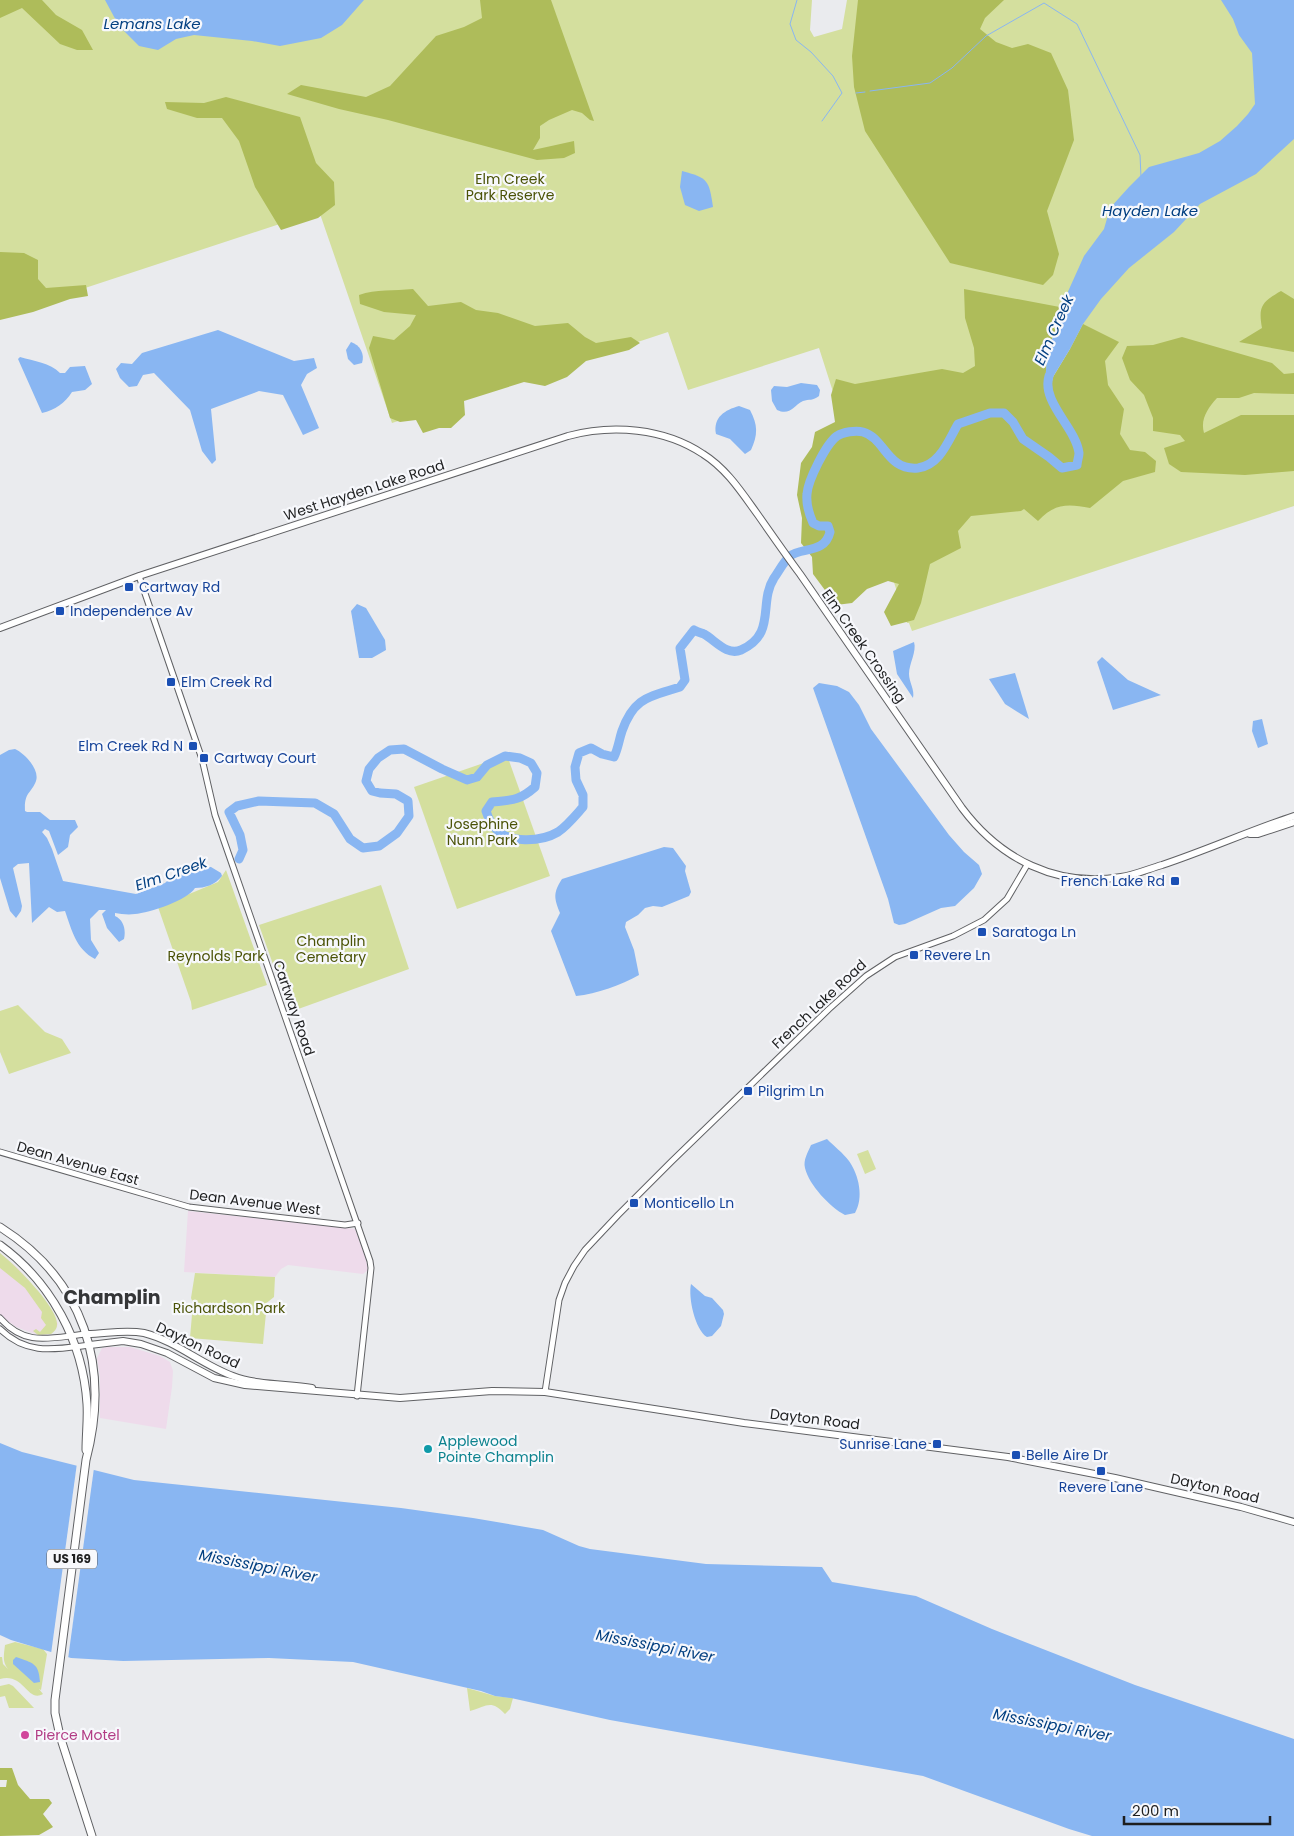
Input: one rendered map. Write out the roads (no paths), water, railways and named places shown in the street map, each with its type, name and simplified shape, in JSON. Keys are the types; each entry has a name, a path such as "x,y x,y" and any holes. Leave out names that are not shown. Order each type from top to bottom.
{"highway":[{"name":"US 169","path":"0,1227 27,1246 50,1270 72,1301 87,1334 94,1370 96,1399 92,1438 86,1460"},
{"name":"US 169","path":"0,1245 18,1260 42,1285 58,1310 76,1347 87,1403 86,1460 55,1689 56,1719 92,1836"}],"main road":[{"name":"West Hayden Lake Road","path":"0,628 139,576 575,434 599,430 625,430 652,434 680,442"},
{"name":"Elm Creek Crossing","path":"680,442 704,455 728,475 820,603 968,816 998,847 1027,865"},
{"path":"1250,834 1256,829 1294,816"},
{"path":"1027,865 1054,873 1082,878 1122,877 1250,834 1258,834 1294,822"},
{"name":"Dayton Road","path":"87,1334 126,1331 144,1333 172,1345 215,1369 235,1377 357,1396"},
{"name":"Dayton Road","path":"90,1345 123,1341 141,1344 156,1348 222,1381 270,1388 400,1398 492,1391 545,1392 720,1419 1008,1457 1241,1507 1294,1522"}],"street":[{"name":"Cartway Road","path":"139,576 202,760 215,815 368,1253 371,1268 357,1396"},
{"name":"French Lake Road","path":"545,1392 559,1300 565,1283 574,1266 618,1214 829,1009 866,976 895,957 953,936 984,920 1007,899 1027,865"},
{"name":"Dean Avenue East","path":"0,1152 150,1196"},
{"name":"Dean Avenue West","path":"150,1196 206,1209 345,1225 358,1223"},
{"path":"0,1318 12,1330 26,1337 40,1339 87,1334"},
{"path":"0,1329 10,1337 34,1348 50,1350 90,1345"}],"water":[{"name":"Lemans Lake","path":"105,0 364,0 342,25 321,38 280,46 194,35 176,39 158,50 139,46 119,26"},
{"name":"Hayden Lake","path":"1221,0 1294,0 1294,139 1256,174 1200,204 1174,232 1129,268 1101,299 1083,324 1053,377 1051,386 1045,390 1047,351 1066,306 1066,296 1084,256 1104,229 1110,208 1149,167 1199,153 1220,141 1237,126 1255,104 1252,53 1239,35 1233,19"},
{"path":"682,171 702,178 706,182 713,207 699,211 685,205 680,187"},
{"path":"218,330 294,361 314,358 317,368 307,374 301,385 319,428 303,435 283,395 259,391 211,409 216,460 212,464 202,451 190,410 154,373 143,375 137,386 129,387 120,378 116,369 121,363 132,364 142,353"},
{"path":"351,342 361,350 363,356 362,363 354,365 348,359 346,350"},
{"path":"20,357 47,365 60,373 65,373 70,367 85,366 92,384 85,390 72,392 59,406 42,413 18,359"},
{"path":"801,383 817,385 820,390 819,396 803,401 785,412 777,410 772,401 771,390 774,386 787,387"},
{"path":"739,406 750,410 756,425 753,445 751,450 745,454 730,439 716,434 716,423 721,415"},
{"path":"357,604 366,608 385,640 386,650 372,658 359,658 351,611"},
{"path":"914,642 915,646 909,674 913,698 897,674 893,651"},
{"path":"1102,657 1128,680 1161,695 1113,710 1097,662"},
{"path":"1015,673 1029,719 1005,704 989,679"},
{"path":"819,683 837,686 849,692 859,705 871,729 949,835 979,865 982,874 974,888 955,906 941,908 905,924 899,925 894,923 888,899 813,688"},
{"path":"1262,719 1268,744 1258,748 1252,731 1253,721"},
{"path":"15,749 30,762 37,776 27,797 25,811 40,812 50,820 75,820 78,827 70,835 68,847 58,855 49,831 45,829 42,832 52,849 63,881 136,894 165,883 183,866 211,867 221,873 222,876 213,884 195,888 185,897 158,908 141,913 115,913 115,916 122,923 125,932 124,939 119,942 107,928 102,914 106,910 99,910 90,919 91,940 99,953 95,959 79,945 65,911 57,912 49,907 32,923 29,863 18,864 13,868 22,906 16,918 10,911 0,878 0,755"},
{"path":"664,847 673,848 686,866 685,871 691,892 689,896 662,907 653,906 645,908 626,922 625,927 634,950 639,975 609,989 576,996 551,931 560,913 555,896 559,884 562,879"},
{"path":"827,1139 847,1158 858,1180 860,1194 855,1213 845,1215 833,1207 815,1188 807,1175 805,1162 811,1145"},
{"path":"691,1284 705,1296 712,1298 723,1310 721,1326 712,1336 707,1337 696,1321 693,1313"},
{"name":"Mississippi River","path":"0,1443 22,1452 134,1480 401,1508 473,1518 543,1530 590,1549 706,1564 822,1567 832,1582 916,1596 992,1629 1135,1685 1294,1739 1294,1836 1092,1836 923,1776 610,1720 495,1696 481,1691 353,1662 269,1658 123,1661 71,1658 11,1640 0,1635"},
{"path":"16,1657 36,1667 40,1682 34,1683 13,1664 13,1660"}],"waterway":[{"path":"797,0 790,24 796,40 811,52 833,76 842,93 822,121"},
{"path":"870,91 930,83 952,68 986,36 1044,3 1077,24 1140,155 1141,177"},
{"path":"856,93 865,92"},
{"name":"Elm Creek","path":"239,859 243,850 240,835 229,812 237,806 259,801 315,803 334,814 350,839 363,848 379,846 397,833 409,816 408,801 396,794 372,791 366,781 369,769 378,758 390,750 404,749 467,780 477,777 487,765 505,756 520,758 531,763 537,773 535,787 515,799 492,802 486,811 488,818 501,833 516,839 543,838 558,832 583,807 583,795 576,780 575,767 579,753 591,748 602,754 614,757 622,731 637,705 651,696 680,687 685,680 680,648 694,630 731,651 741,650 759,636 763,627 769,588 784,563 795,553 823,544 830,532 828,526 819,526 813,523 808,509 807,494 818,463 828,446 837,436 843,433 863,432 877,441 893,460 899,464 908,468 918,468 926,466 938,457 958,424 990,413 1004,413 1013,422 1023,439 1062,468 1077,465 1079,453 1077,444 1054,405 1048,386 1049,376"}],"place":[{"name":"Cartway Rd","path":"129,587"},
{"name":"Independence Av","path":"60,611"},
{"name":"Elm Creek Rd","path":"171,682"},
{"name":"Elm Creek Rd N","path":"193,746"},
{"name":"Cartway Court","path":"204,758"},
{"name":"French Lake Rd","path":"1175,881"},
{"name":"Saratoga Ln","path":"982,932"},
{"name":"Revere Ln","path":"914,955"},
{"name":"Pilgrim Ln","path":"748,1091"},
{"name":"Monticello Ln","path":"634,1203"},
{"name":"Sunrise Lane","path":"937,1444"},
{"name":"Applewood Pointe Champlin","path":"428,1449"},
{"name":"Belle Aire Dr","path":"1016,1455"},
{"name":"Revere Lane","path":"1101,1471"},
{"name":"Pierce Motel","path":"25,1735"}],"district":[{"name":"Champlin","path":"112,1297"}],"park label":[{"name":"Elm Creek Park Reserve","path":"510,187"},
{"name":"Josephine Nunn Park","path":"482,832"},
{"name":"Champlin Cemetary","path":"331,950"},
{"name":"Reynolds Park","path":"216,956"},
{"name":"Richardson Park","path":"229,1308"}]}
